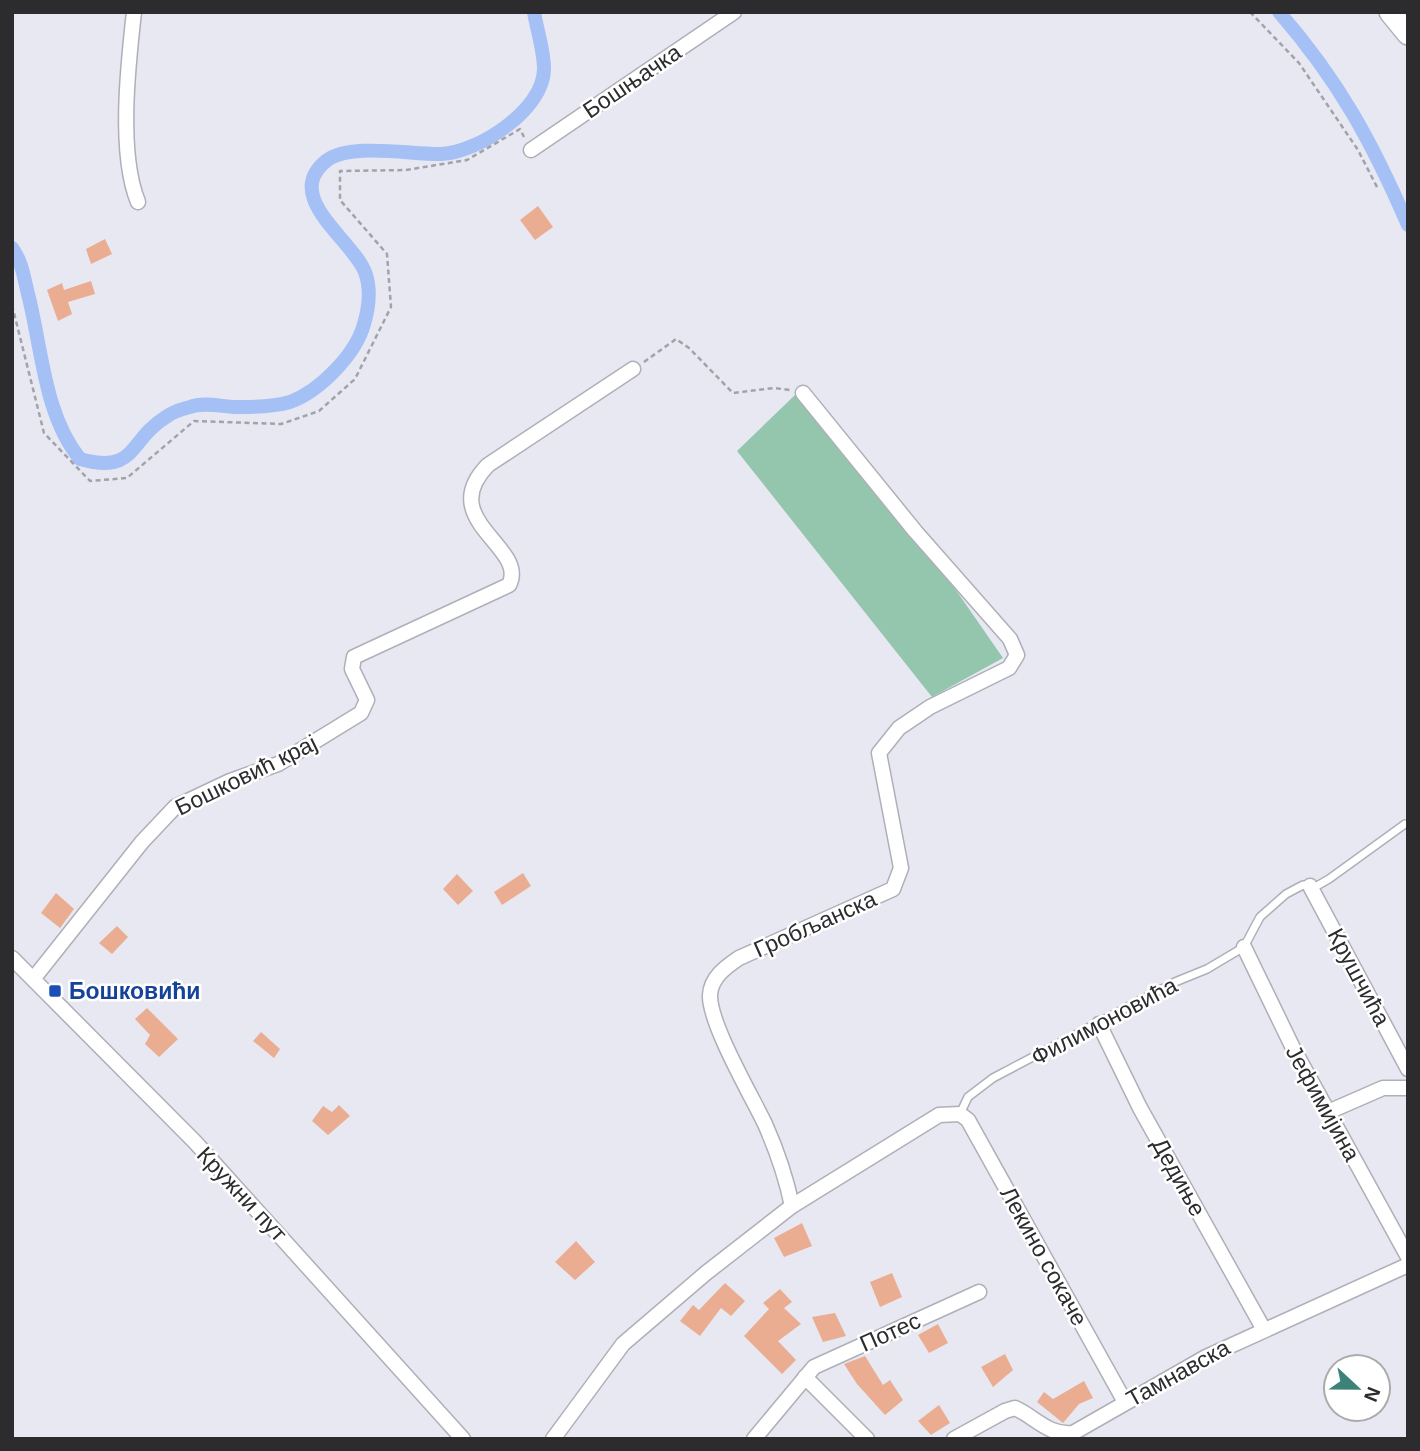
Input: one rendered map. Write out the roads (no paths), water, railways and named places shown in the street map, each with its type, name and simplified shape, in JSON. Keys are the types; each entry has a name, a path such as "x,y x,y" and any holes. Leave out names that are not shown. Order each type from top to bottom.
{"street":[{"path":"134,12 127,114 132,183 138,202"},
{"name":"Бошњачка","path":"531,150 734,12"},
{"name":"Бошковић крај","path":"34,978 142,842 175,807 230,781 278,764 361,713 367,701 352,669 354,656 509,585 512,576 509,563 478,523 471,503 472,487 478,475 488,465 633,369"},
{"name":"Гробљанска","path":"792,1206 779,1156 722,1033 710,998 713,983 723,969 739,958 893,888 901,868 879,753 899,728 930,708 1009,668 1017,655 1010,639 915,531 803,393"},
{"name":"Крушчића","path":"1310,886 1408,1069"},
{"name":"Јефимијина","path":"1244,947 1328,1112 1408,1257"},
{"name":"Кружни пут","path":"12,958 195,1142 463,1439"},
{"name":"Дедиње","path":"1099,1024 1140,1108 1263,1328"},
{"path":"1328,1112 1383,1088 1408,1088"},
{"path":"553,1439 623,1344 792,1206 939,1115 960,1114"},
{"name":"Лекино сокаче","path":"960,1114 968,1120 1125,1402"},
{"name":"Тамнавска","path":"954,1439 1005,1410 1015,1408 1062,1435 1073,1433 1263,1328 1408,1265"},
{"name":"Потес","path":"805,1377 825,1360 979,1293"},
{"path":"754,1439 805,1377 867,1439"}],"lane":[{"name":"Филимоновића","path":"960,1114 968,1097 993,1078 1244,947 1268,909 1296,887 1319,885 1356,862 1405,824"}],"waterway":[{"path":"12,248 24,276 51,402 68,441 80,459 99,463 122,459 168,415 196,405 254,407 290,402 313,389 345,359 360,336 368,304 369,291 365,272 358,259 324,218 316,203 312,189 315,175 326,161 337,155 365,151 441,154 456,152 506,127 521,114 541,84 544,62 534,12"},
{"path":"1279,12 1337,88 1381,166 1408,225"}],"place":[{"name":"Бошковићи","path":"55,991"}]}
